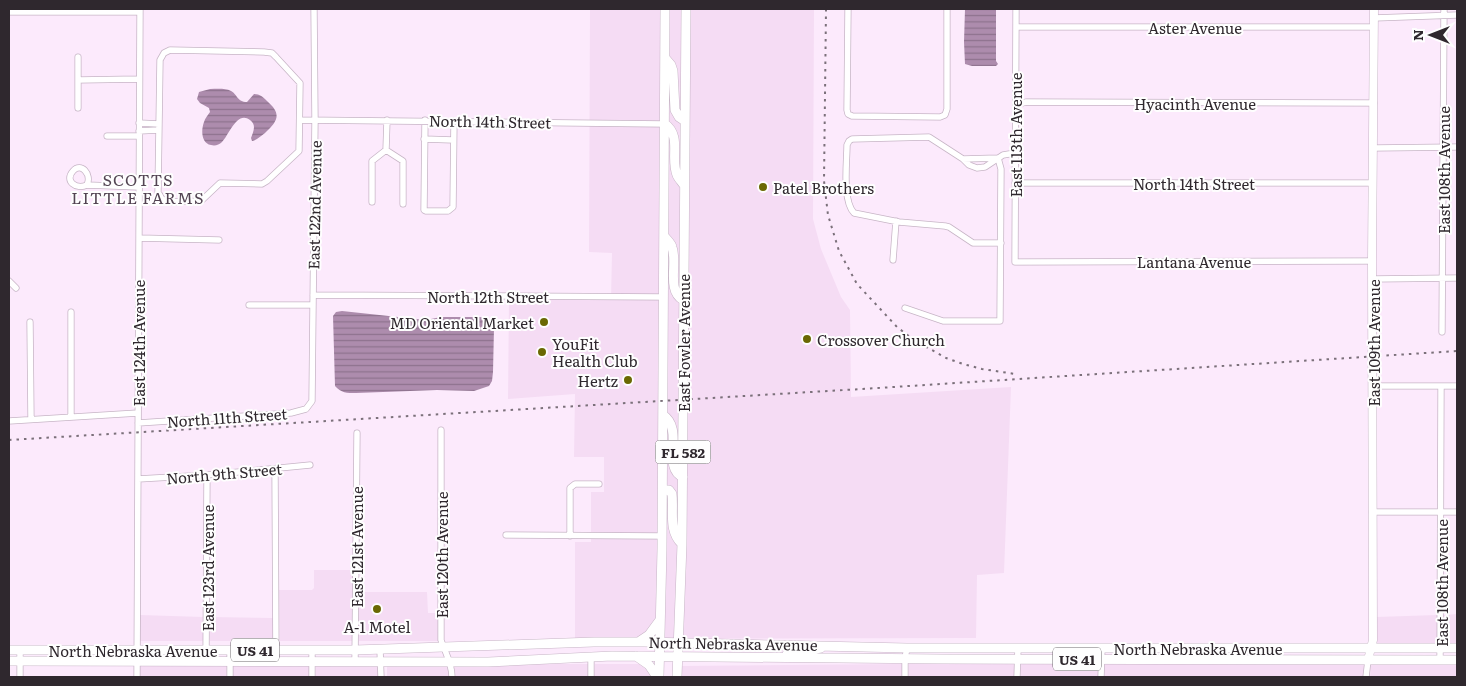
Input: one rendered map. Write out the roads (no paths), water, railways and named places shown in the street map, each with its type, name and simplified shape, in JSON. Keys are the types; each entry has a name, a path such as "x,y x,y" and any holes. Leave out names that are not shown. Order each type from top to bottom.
{"main road":[{"name":"East Fowler Avenue","path":"658,677 663,536 666,9"},
{"name":"East Fowler Avenue","path":"677,677 683,477 686,9"},
{"path":"665,58 673,71 675,110 685,121"},
{"path":"665,124 670,128 674,136 677,175 684,184"},
{"path":"665,236 672,246 675,291 679,298 684,300"},
{"path":"663,415 670,421 672,426 673,467 677,474 683,477"},
{"path":"663,490 669,490 672,494 674,532 682,544"},
{"path":"638,642 650,635 660,620"},
{"name":"North Nebraska Avenue","path":"9,650 380,650 638,642 907,648 1457,648"},
{"path":"782,658 785,654 831,645"},
{"path":"1008,648 1008,659"},
{"path":"1272,648 1272,660"},
{"path":"636,656 650,665 658,677"},
{"name":"North Nebraska Avenue","path":"9,660 450,662 660,656 1102,660 1457,660"}],"street":[{"name":"East 122nd Avenue","path":"312,401 315,120 314,9"},
{"path":"848,9 848,114 852,116 940,117 945,114 947,109 947,9"},
{"name":"East 113th Avenue","path":"1015,262 1016,9"},
{"name":"East 109th Avenue","path":"1366,677 1373,640 1372,260 1374,9"},
{"path":"9,12 140,10"},
{"name":"East 124th Avenue","path":"137,677 140,10"},
{"path":"1374,18 1444,12 1457,15"},
{"name":"East 108th Avenue","path":"1442,332 1444,12"},
{"name":"Aster Avenue","path":"1016,27 1374,27"},
{"path":"170,50 264,52 272,54 300,83 299,151 267,182 262,184 220,183 201,201 168,202 162,199 158,192 158,127 160,60 164,53 170,50"},
{"path":"78,57 78,108"},
{"path":"78,80 140,79"},
{"name":"Hyacinth Avenue","path":"1016,105 1026,102 1374,103"},
{"name":"North 14th Street","path":"300,120 665,124"},
{"path":"372,202 372,161 386,150 387,120"},
{"path":"425,120 426,211 448,211 453,207 454,121"},
{"path":"139,123 158,127"},
{"path":"108,136 139,133 158,127"},
{"path":"1001,243 973,243 947,226 896,221 857,214 850,208 847,180 847,145 852,139 929,137 969,165 980,168 986,167 1006,154 1015,153"},
{"path":"424,139 453,140"},
{"path":"1374,148 1457,147"},
{"path":"386,150 403,161 403,204"},
{"path":"963,159 998,158"},
{"path":"905,308 943,321 1000,321 1001,169 998,158"},
{"name":"North 14th Street","path":"1015,183 1373,183"},
{"path":"87,184 139,187"},
{"path":"893,260 896,221"},
{"path":"139,238 219,240"},
{"name":"Lantana Avenue","path":"1015,262 1372,260"},
{"path":"1372,280 1457,278"},
{"path":"9,281 16,288"},
{"name":"North 12th Street","path":"312,295 664,297"},
{"path":"249,305 312,305"},
{"path":"71,312 71,416"},
{"path":"30,322 31,419"},
{"path":"1373,386 1457,386"},
{"name":"East 108th Avenue","path":"1440,660 1441,386"},
{"name":"North 11th Street","path":"138,423 291,413 306,409 312,401"},
{"path":"9,421 71,416 138,414"},
{"name":"East 120th Avenue","path":"441,430 442,640 450,662 452,677"},
{"name":"East 121st Avenue","path":"355,662 357,433"},
{"name":"North 9th Street","path":"138,479 207,475 310,465"},
{"path":"275,469 276,660"},
{"name":"East 123rd Avenue","path":"206,661 207,475"},
{"path":"570,536 570,488 575,484 600,484"},
{"path":"1372,512 1457,512"},
{"path":"506,535 663,536"},
{"path":"905,677 907,648"},
{"path":"1018,648 1018,677"},
{"path":"1101,677 1102,648"},
{"path":"20,650 20,677"},
{"path":"230,650 230,677"},
{"path":"312,650 312,677"},
{"path":"380,650 381,677"},
{"path":"591,657 591,677"}],"railway":[{"path":"826,9 824,181 828,215 839,251 857,284 897,327 914,340 946,358 963,364 1015,374"},
{"path":"9,440 1457,351"}],"place":[{"name":"Patel Brothers","path":"763,187"},
{"name":"MD Oriental Market","path":"544,322"},
{"name":"Crossover Church","path":"807,339"},
{"name":"YouFit Health Club","path":"542,352"},
{"name":"Hertz","path":"628,380"},
{"name":"A-1 Motel","path":"377,609"}],"district":[{"name":"SCOTTS LITTLE FARMS","path":"138,188"}]}
